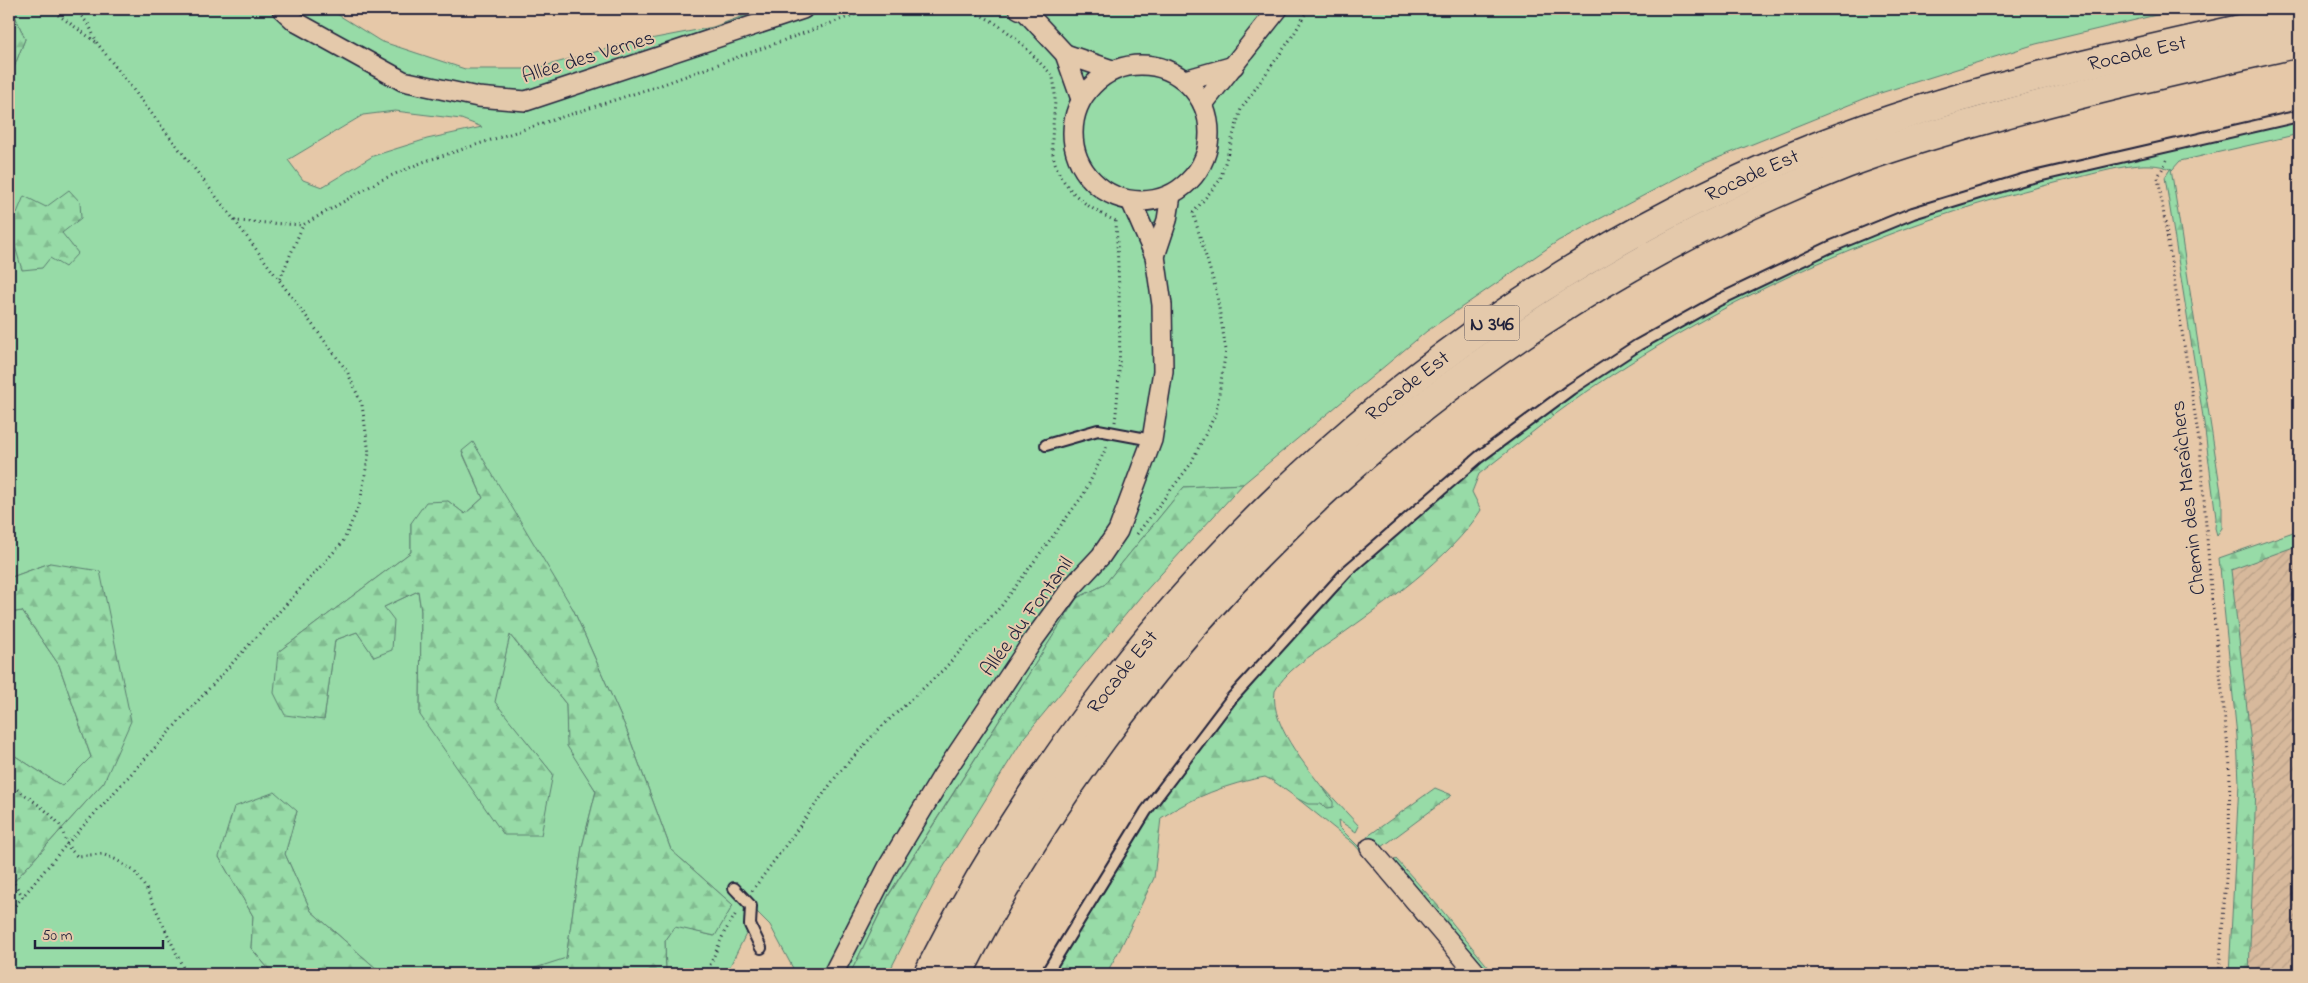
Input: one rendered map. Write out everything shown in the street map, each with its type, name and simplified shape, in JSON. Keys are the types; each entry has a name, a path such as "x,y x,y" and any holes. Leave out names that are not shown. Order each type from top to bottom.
{"highway":[{"name":"Rocade Est","path":"928,974 990,860 1046,772 1102,694 1166,616 1216,560 1281,494 1355,428 1462,344 1576,268 1642,230 1728,185 1818,146 1918,111 2032,78 2299,16"},
{"name":"Rocade Est","path":"958,974 1010,879 1045,822 1122,711 1200,616 1300,512 1372,448 1434,397 1520,335 1610,279 1721,218 1851,162 1927,137 2040,104 2299,43"}],"street":[{"name":"Allée des Vernes","path":"282,9 296,22 403,81 478,97 526,101 803,9"},
{"path":"1019,9 1026,12 1065,54 1081,99"},
{"path":"1203,104 1278,9"},
{"path":"1065,54 1112,70"},
{"path":"1130,64 1150,64 1168,70 1185,80 1196,91 1203,104 1209,131 1208,146 1202,166 1189,182 1171,195 1152,201 1131,201 1110,194 1092,181 1079,163 1073,142 1073,120 1081,99 1094,82 1112,70 1130,64"},
{"path":"1185,80 1234,66"},
{"name":"Allée du Fontanil","path":"1155,256 1167,220 1171,195"},
{"name":"Allée du Fontanil","path":"833,974 889,865 943,775 1034,639 1072,587 1101,556 1118,531 1152,440 1163,371 1162,305 1155,256 1131,201"},
{"path":"1370,848 1478,974"}],"lane":[{"path":"1046,974 1146,811 1232,700 1257,671 1347,571 1479,457 1571,390 1638,345 1719,300 1830,247 1913,213 2025,179 2299,116"},
{"path":"1046,445 1098,430 1114,431 1152,440"},
{"path":"734,888 746,899 750,906 750,925 761,948"}],"path":[{"path":"50,9 97,43"},
{"path":"9,913 66,845 343,542 360,503 368,453 362,405 347,371 280,279 97,43 89,25 75,9"},
{"path":"235,221 303,225 381,180 423,162 635,94 870,9"},
{"path":"964,9 981,14 1017,38 1052,76 1055,97 1052,144 1056,166 1072,193 1097,213 1116,221 1140,223"},
{"path":"1167,220 1193,213 1220,180 1241,109 1294,34 1308,9"},
{"name":"Chemin des Maraîchers","path":"2169,158 2158,177 2200,447 2211,590 2230,766 2229,837 2220,974"},
{"path":"1134,537 1190,465 1216,413 1226,350 1216,290 1193,213"},
{"path":"706,974 724,933 746,899 838,774 877,731 944,668 1002,604 1084,494 1114,431 1120,379 1121,317 1116,221"},
{"path":"280,279 303,225"},
{"path":"9,784 26,795 60,825 66,845 77,856 102,854 117,860 135,872 147,890 186,974"},
{"path":"9,875 23,896"}],"shaded area":[{"path":"2299,530 2299,974 2249,974 2256,787 2231,569"}],"green space":[{"path":"9,9 12,9 25,39 9,80"},
{"path":"12,9 329,9 380,41 465,69 534,69 624,44 713,27 762,9 2181,9 2036,44 1871,96 1703,164 1558,241 1427,331 1243,484 1184,487 1104,585 1077,598 889,894 850,974 796,974 770,925 757,912 726,974 666,974 665,941 675,926 714,936 733,905 671,850 625,726 573,609 462,452 483,498 465,514 448,501 411,523 411,552 278,652 324,720 335,640 357,632 374,656 384,607 418,591 421,611 420,715 553,774 494,702 510,635 566,704 568,746 596,791 582,847 566,959 517,974 377,974 378,970 311,911 285,854 297,811 219,857 253,916 251,948 273,974 9,974 9,887 104,782 50,563 9,578 9,244 62,233 46,207 17,214 9,212 9,80 25,39","holes":["395,111 461,119 482,127 427,139 373,156 322,187 303,180 288,160 363,115"]},
{"path":"2299,119 2299,134 2180,161 2172,170 2162,166 2150,165 2111,169 2006,196 1937,217 1869,242 1802,270 1737,302 1673,337 1612,375 1553,416 1550,408 1665,335 1754,288 1890,227 1957,204 2041,180"},
{"path":"2171,168 2222,499 2222,528 2217,535 2204,423 2165,177"},
{"path":"69,190 80,202 81,218 62,233 78,253 65,267 50,258 42,268 22,270 14,243 9,244 9,212 17,213 24,196 46,207"},
{"path":"1550,408 1553,416 1479,474 1472,492 1481,510 1468,528 1435,563 1396,595 1295,668 1275,691 1275,705 1286,735 1333,802 1333,807 1327,808 1321,804 1308,804 1265,777 1224,787 1198,798 1161,818 1154,878 1106,974 1051,974 1119,861 1148,817 1225,715 1258,676 1328,600 1401,529 1480,461"},
{"path":"473,442 573,609 625,726 671,850 733,905 715,936 675,927 665,941 666,974 517,974 566,958 582,847 596,791 567,746 566,704 510,635 495,702 553,774 541,835 504,835 420,715 421,611 418,591 384,607 394,620 392,650 374,657 357,632 335,640 324,720 285,715 274,693 278,652 411,552 411,523 426,502 448,501 465,514 483,498 462,451"},
{"path":"1243,484 1141,596 1025,736 938,876 888,974 850,974 889,895 1077,598 1104,585 1184,487"},
{"path":"2299,530 2299,545 2231,570 2256,787 2249,974 2229,974 2239,783 2237,736 2219,558"},
{"path":"50,563 100,571 131,721 104,782 9,887 9,752 62,786 91,757 59,665 22,611 9,613 9,578"},
{"path":"22,611 59,665 91,757 62,786 9,752 9,613"},
{"path":"1323,787 1359,826 1356,832 1338,820 1339,827 1370,858 1433,933 1416,919 1412,909 1354,844 1298,799 1327,808 1333,802"},
{"path":"1435,788 1452,795 1378,850 1376,851 1366,840 1368,836"},
{"path":"275,792 297,811 285,854 311,911 378,970 377,974 273,974 251,948 253,916 219,857 234,807"},
{"path":"1396,859 1440,908 1494,974 1483,974 1388,864"}]}
